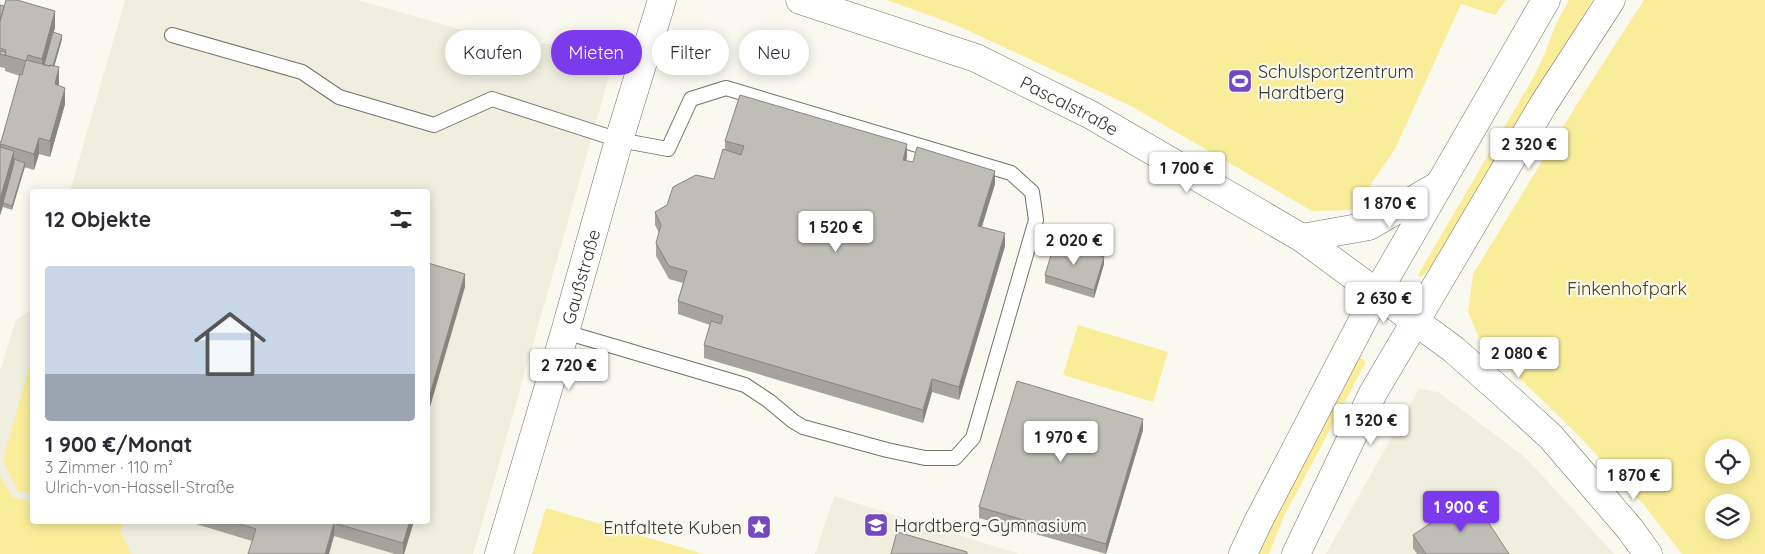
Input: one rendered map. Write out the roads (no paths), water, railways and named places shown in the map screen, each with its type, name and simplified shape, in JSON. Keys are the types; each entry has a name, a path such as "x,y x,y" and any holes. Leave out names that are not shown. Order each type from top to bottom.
{"street":[{"name":"Gaußstraße","path":"499,554 662,0"},
{"name":"Pascalstraße","path":"800,0 976,58 1091,114 1302,238 1452,349 1551,437 1630,528 1648,554"},
{"path":"1243,554 1377,293 1546,0"},
{"path":"1296,554 1373,393 1543,106 1611,0"},
{"path":"1302,238 1369,226 1439,185"}],"lane":[{"path":"172,35 302,72 340,97 434,125 492,99 620,140 668,149 691,99 726,88 1011,173 1032,192 1036,220 973,438 955,458 926,458 887,450 803,426 793,421 769,401 745,385 565,332"}],"place":[{"name":"Schulsportzentrum Hardtberg","path":"1240,81"},
{"name":"Hardtberg-Gymnasium","path":"876,525"},
{"name":"Entfaltete Kuben","path":"759,527"}],"park label":[{"name":"Finkenhofpark","path":"1627,288"}]}
